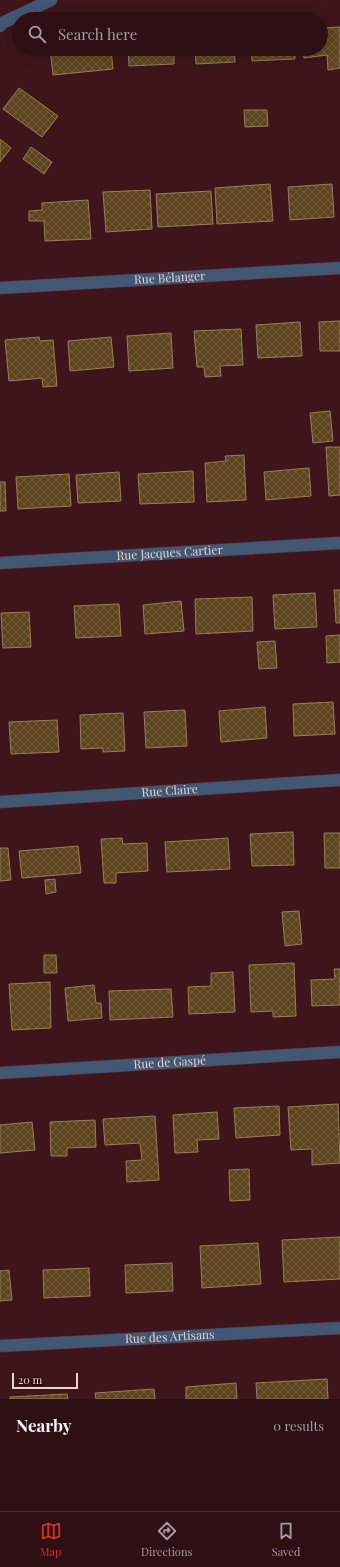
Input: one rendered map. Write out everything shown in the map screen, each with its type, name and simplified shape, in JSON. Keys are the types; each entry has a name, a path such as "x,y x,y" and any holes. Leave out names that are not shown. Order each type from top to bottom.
{"street":[{"path":"25,12 51,0"},
{"path":"0,26 2,23 12,18"},
{"name":"Rue Bélanger","path":"0,288 340,268"},
{"name":"Rue Jacques Cartier","path":"0,563 340,543"},
{"name":"Rue Claire","path":"0,802 340,780"},
{"name":"Rue de Gaspé","path":"0,1073 340,1052"},
{"name":"Rue des Artisans","path":"0,1346 340,1328"}],"building":[{"path":"340,27 340,68 328,70 327,56 328,28"},
{"path":"51,56 112,56 113,69 53,75"},
{"path":"128,56 174,56 174,64 129,66"},
{"path":"195,56 235,56 235,62 196,64"},
{"path":"252,56 295,56 295,59 252,61"},
{"path":"304,56 319,56 304,58"},
{"path":"19,88 58,116 42,137 3,109"},
{"path":"244,110 267,110 268,126 245,127"},
{"path":"0,139 11,148 0,162"},
{"path":"31,147 52,162 44,174 23,159"},
{"path":"270,184 273,221 217,224 215,188"},
{"path":"332,184 334,217 290,220 288,187"},
{"path":"150,190 152,229 106,232 103,192"},
{"path":"211,191 213,224 158,227 156,194"},
{"path":"88,200 91,239 45,241 44,221 29,221 29,211 42,210 42,203"},
{"path":"340,321 340,351 320,351 319,322"},
{"path":"300,322 302,356 258,358 256,325"},
{"path":"241,329 243,365 220,366 221,376 205,377 204,367 197,367 194,331"},
{"path":"171,333 173,368 129,371 127,336"},
{"path":"39,337 40,341 53,340 57,386 43,387 42,378 9,381 5,340"},
{"path":"111,337 114,367 70,371 68,341"},
{"path":"330,411 333,441 313,443 310,413"},
{"path":"326,447 340,447 340,495 329,496"},
{"path":"244,455 246,500 207,502 205,463 226,461 225,456"},
{"path":"309,468 311,496 266,500 264,472"},
{"path":"193,471 194,502 140,504 138,474"},
{"path":"119,472 121,501 78,503 76,475"},
{"path":"69,474 71,506 18,509 16,477"},
{"path":"0,482 5,482 6,511 0,511"},
{"path":"334,590 340,590 340,623 336,623"},
{"path":"315,593 317,627 275,629 273,595"},
{"path":"252,597 253,631 196,634 195,599"},
{"path":"181,601 184,631 145,634 143,605"},
{"path":"119,604 121,636 76,638 74,606"},
{"path":"29,612 31,647 3,648 1,613"},
{"path":"340,635 340,662 327,663 326,636"},
{"path":"275,641 277,668 259,669 257,642"},
{"path":"333,702 335,734 294,736 293,704"},
{"path":"265,707 267,738 221,742 219,711"},
{"path":"185,710 187,746 146,748 144,712"},
{"path":"123,713 125,751 103,752 103,748 81,749 80,715"},
{"path":"57,720 59,752 11,754 9,722"},
{"path":"293,832 294,865 252,866 250,834"},
{"path":"324,833 340,833 340,868 325,868"},
{"path":"122,838 123,844 147,843 148,871 116,873 116,883 104,883 101,839"},
{"path":"228,838 230,869 167,872 165,842"},
{"path":"78,846 81,873 22,878 19,851"},
{"path":"0,848 8,848 11,880 0,881"},
{"path":"55,879 56,892 46,894 45,880"},
{"path":"299,911 302,944 285,946 282,912"},
{"path":"44,955 56,955 57,973 44,973"},
{"path":"294,963 296,1016 273,1017 273,1011 251,1012 249,965"},
{"path":"334,969 340,969 340,1005 312,1006 311,980 335,979"},
{"path":"233,972 235,1012 189,1014 188,987 211,986 211,973"},
{"path":"50,982 51,1028 12,1030 9,984"},
{"path":"94,985 96,1003 101,1003 102,1018 68,1021 65,988"},
{"path":"171,989 173,1017 110,1020 109,991"},
{"path":"338,1104 340,1163 312,1165 312,1149 291,1150 288,1107"},
{"path":"279,1106 280,1135 236,1138 234,1108"},
{"path":"217,1112 219,1139 197,1140 198,1152 175,1153 173,1115"},
{"path":"155,1116 159,1180 127,1182 126,1161 142,1160 140,1143 105,1145 103,1119"},
{"path":"95,1120 96,1147 67,1148 67,1156 51,1156 50,1122"},
{"path":"32,1122 35,1150 0,1153 0,1125"},
{"path":"249,1169 250,1200 230,1201 229,1170"},
{"path":"340,1237 340,1279 284,1282 282,1240"},
{"path":"258,1243 261,1284 202,1288 200,1246"},
{"path":"172,1263 173,1291 126,1293 125,1265"},
{"path":"89,1268 90,1296 44,1298 43,1270"},
{"path":"9,1270 12,1300 0,1301 0,1271"},
{"path":"327,1379 328,1399 257,1399 256,1383"},
{"path":"236,1383 237,1399 186,1399 186,1387"},
{"path":"154,1389 155,1399 96,1399 95,1393"},
{"path":"67,1394 68,1399 10,1399 10,1397"}]}
